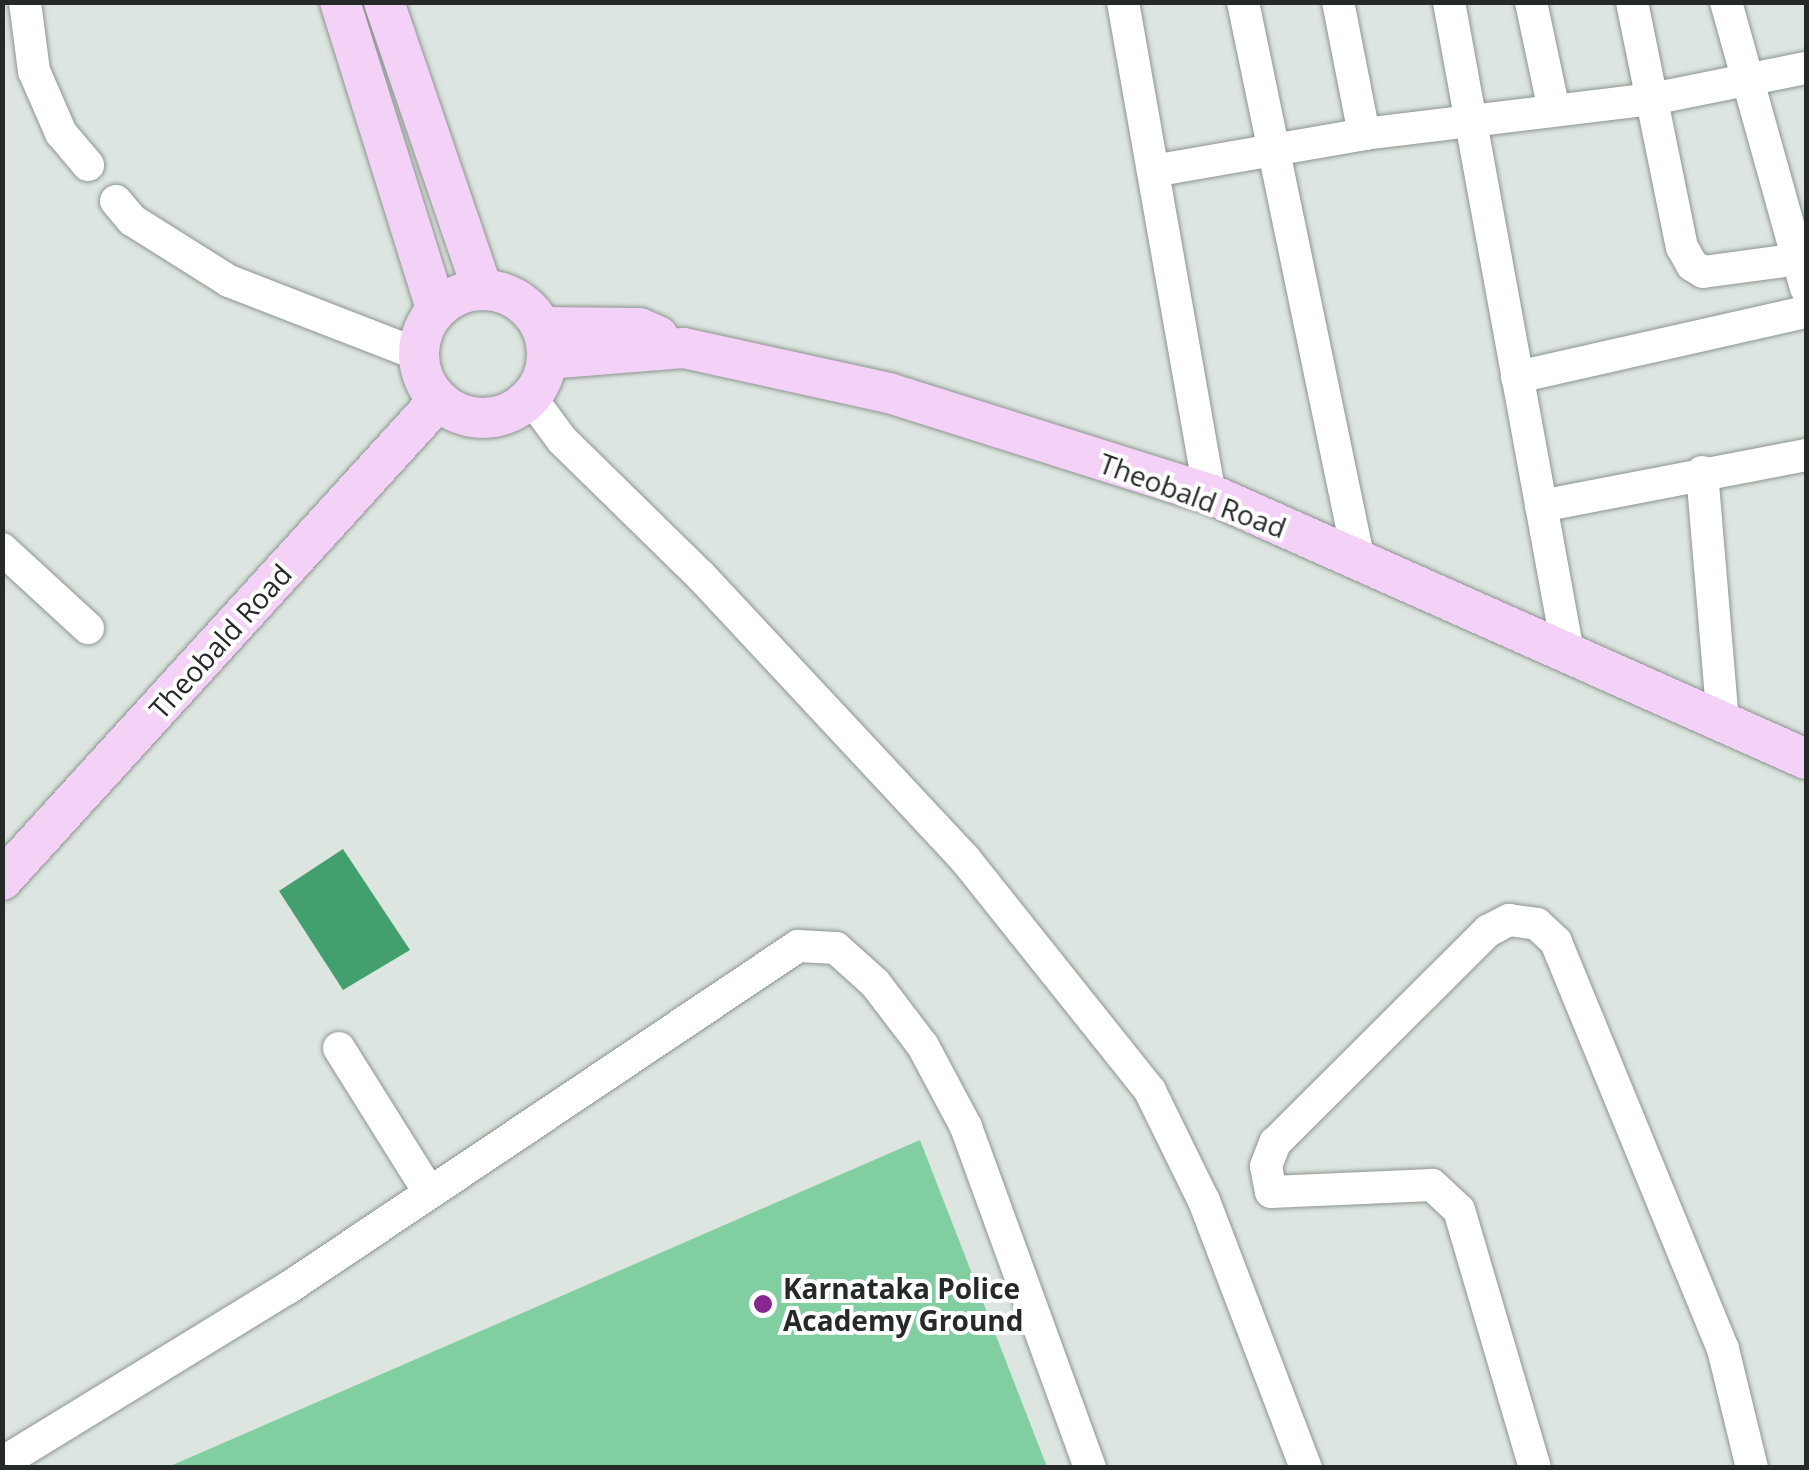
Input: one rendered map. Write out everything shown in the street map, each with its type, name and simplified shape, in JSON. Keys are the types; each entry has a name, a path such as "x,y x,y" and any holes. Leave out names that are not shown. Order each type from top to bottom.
{"main road":[{"path":"340,2 436,308 418,354 423,380 438,401 485,419 531,398 545,343 528,306 482,288 436,308"},
{"path":"384,2 482,288"},
{"path":"395,2 398,46"},
{"name":"Theobald Road","path":"545,343 639,328 684,348 889,393 1210,494 1806,759"},
{"name":"Theobald Road","path":"2,880 438,401"}],"street":[{"path":"25,2 34,71 61,132 88,166"},
{"path":"1123,2 1210,494"},
{"path":"1244,2 1278,152 1359,560"},
{"path":"1338,2 1364,134"},
{"path":"1449,2 1568,652"},
{"path":"1531,2 1554,110"},
{"path":"1632,2 1682,247 1692,264 1703,272 1804,268 1746,81 1726,2"},
{"path":"1153,171 1364,134 1652,99 1806,68"},
{"path":"116,200 132,220 229,281 418,354"},
{"path":"1517,378 1806,312"},
{"path":"531,398 562,440 702,576 965,859 1150,1091 1204,1201 1306,1468"},
{"path":"1541,506 1806,455"},
{"path":"1702,472 1723,722"},
{"path":"2,550 88,628"},
{"path":"1535,1468 1459,1210 1432,1186 1271,1192 1266,1166 1275,1143 1488,931 1509,920 1537,924 1556,942 1723,1348 1752,1468"},
{"path":"2,1463 288,1288 798,946 836,948 875,983 923,1046 966,1127 1090,1468"},
{"path":"340,1048 429,1192"}],"shaded area":[{"path":"343,849 410,950 343,990 279,891"},
{"name":"Karnataka Police Academy Ground","path":"920,1140 1047,1467 168,1467"}],"place":[{"name":"Karnataka Police Academy Ground","path":"763,1304"}]}
